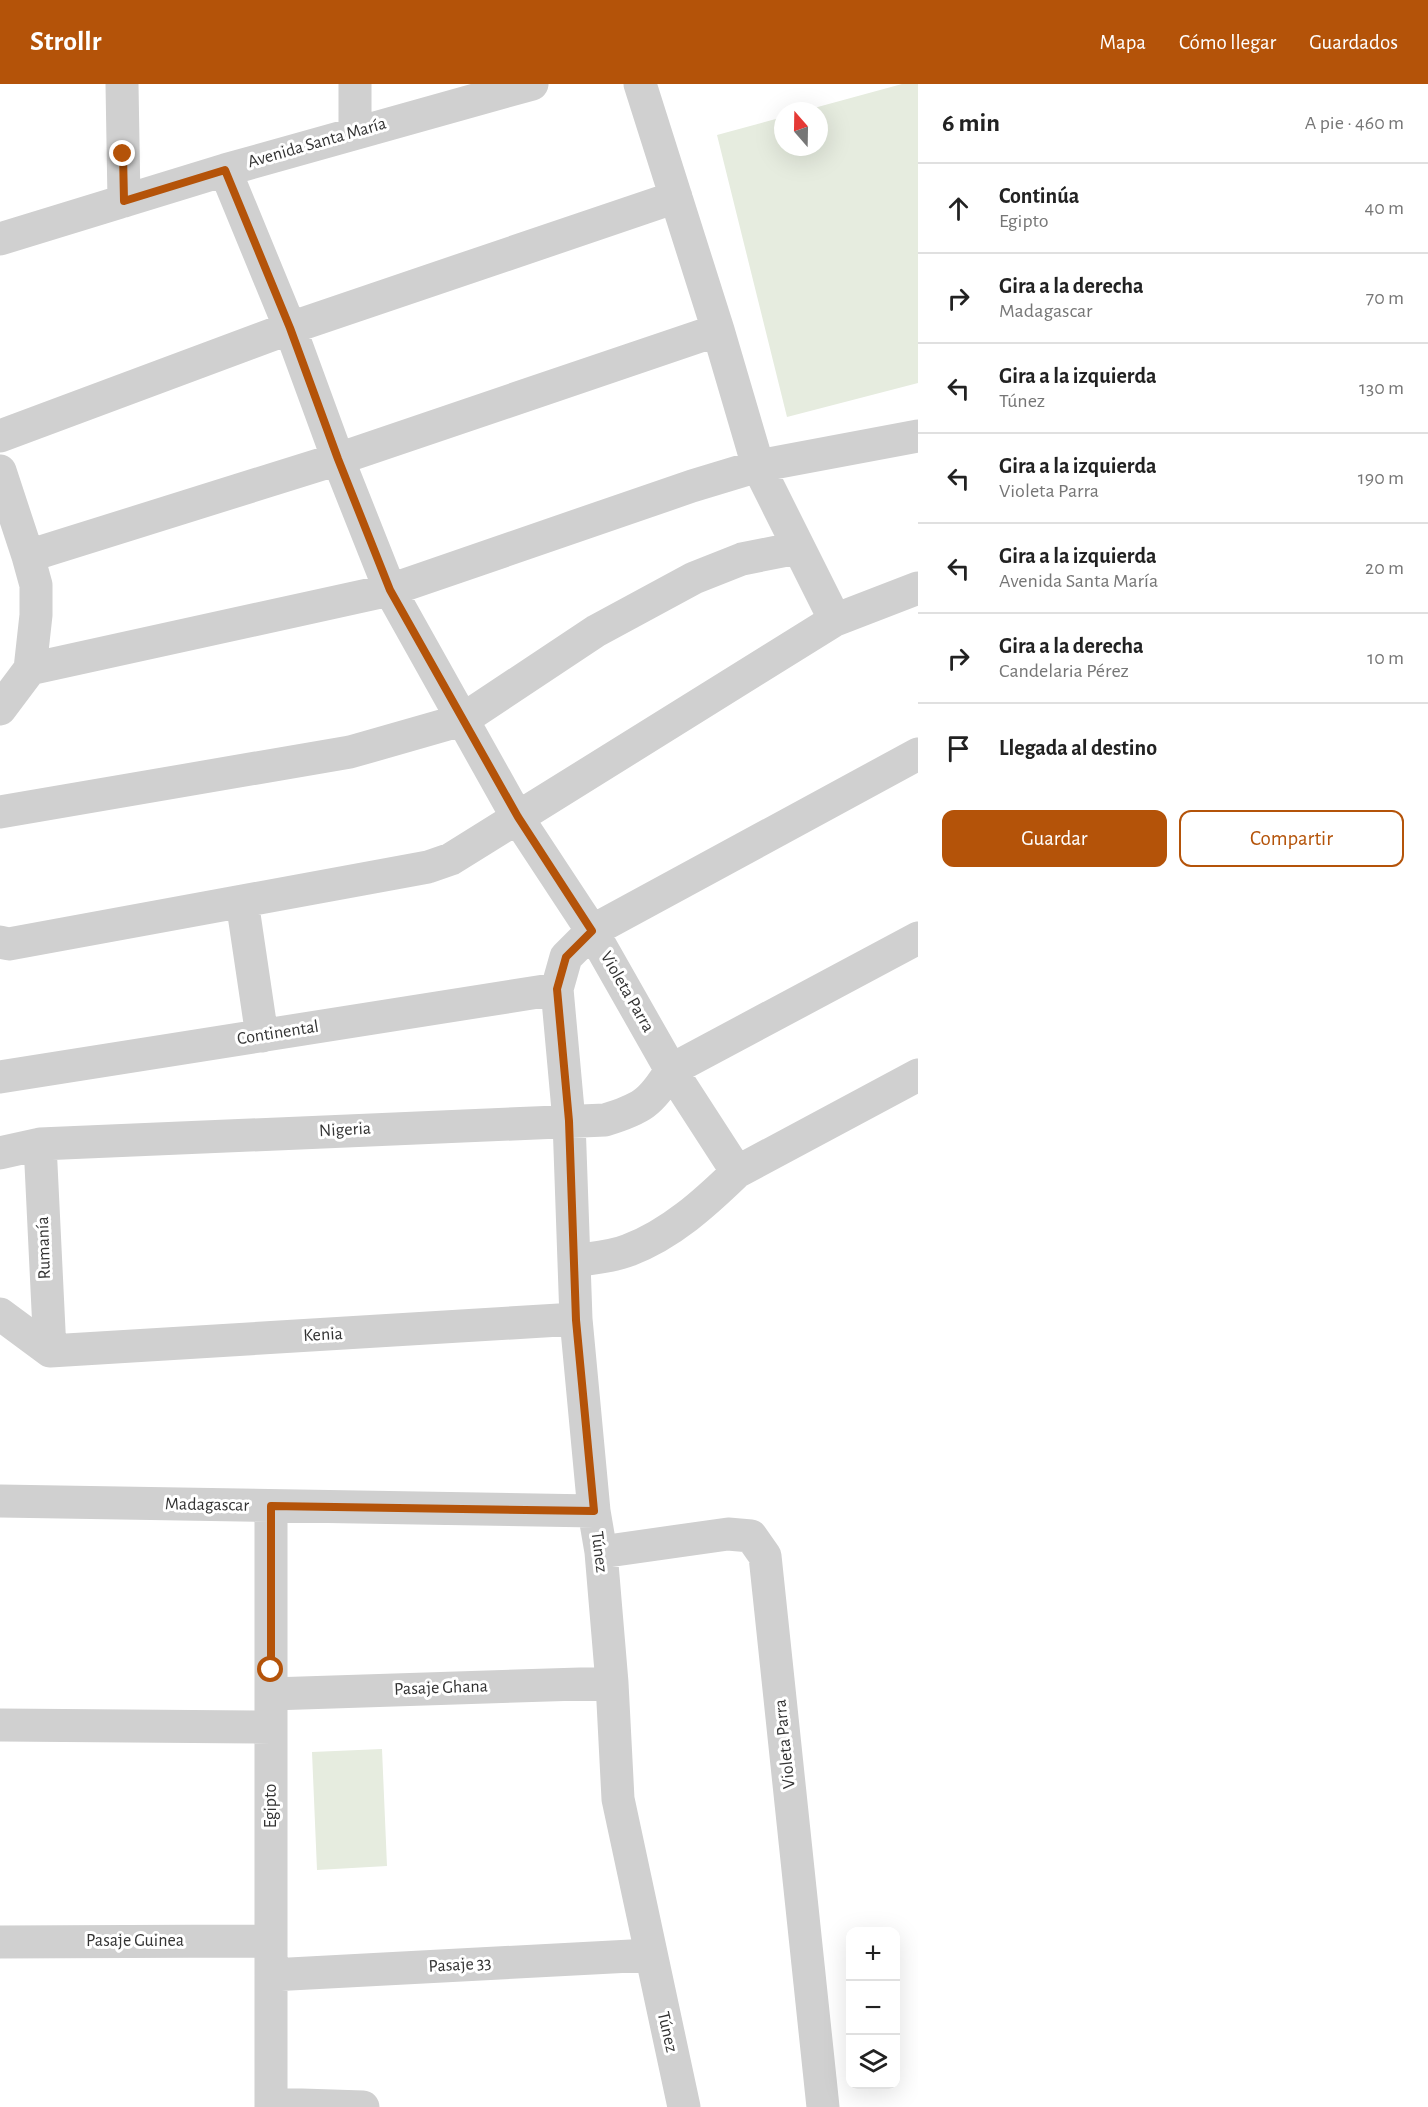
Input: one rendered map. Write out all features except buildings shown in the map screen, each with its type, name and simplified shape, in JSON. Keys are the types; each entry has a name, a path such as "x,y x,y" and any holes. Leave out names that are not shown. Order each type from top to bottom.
{"street":[{"path":"122,84 124,201"},
{"path":"355,84 355,132"},
{"name":"Avenida Santa María","path":"0,239 355,132 532,84"},
{"path":"640,84 718,330 758,466 835,620"},
{"name":"Violeta Parra","path":"225,170 290,328 338,459 390,590 518,817 592,931 671,1070 737,1172"},
{"path":"0,436 290,328 676,198"},
{"path":"28,556 338,459 718,330"},
{"path":"30,669 390,590 692,486 758,466 918,436"},
{"path":"0,471 36,585 36,615 30,669 0,709"},
{"path":"0,813 350,752 462,720 596,631 694,578 742,559 797,548"},
{"path":"0,942 9,944 428,867 451,859 835,620 918,588"},
{"name":"Túnez","path":"684,2107 618,1799 612,1683 601,1552 594,1511 576,1320 569,1121 557,989 566,957 592,931 918,754"},
{"path":"242,901 262,1036"},
{"path":"671,1070 918,939"},
{"name":"Continental","path":"0,1077 557,989"},
{"name":"Nigeria","path":"0,1152 40,1144 605,1120 634,1111 658,1092 671,1070"},
{"path":"574,1261 628,1251 676,1226 737,1172 918,1075"},
{"name":"Rumanía","path":"40,1144 60,1351"},
{"path":"0,1314 60,1351"},
{"name":"Kenia","path":"60,1351 576,1320"},
{"name":"Madagascar","path":"0,1502 594,1511"},
{"name":"Egipto","path":"271,1506 271,2106"},
{"name":"Violeta Parra","path":"601,1552 728,1534 752,1536 765,1556 823,2107"},
{"name":"Pasaje Ghana","path":"271,1694 612,1683"},
{"path":"0,1725 271,1727"},
{"name":"Pasaje Guinea","path":"0,1942 271,1941"},
{"name":"Pasaje 33","path":"270,1975 650,1955"},
{"path":"271,2106 363,2107"}],"shaded area":[{"path":"902,84 918,84 918,383 787,417 717,135 774,119 774,156 828,156 828,104"},
{"path":"382,1749 387,1866 317,1870 312,1752"}],"route":[{"path":"123,154 124,201 225,170 290,328 338,459 390,590 518,817 592,931 566,957 557,989 569,1121 576,1320 594,1511 271,1506 271,1670"}]}
